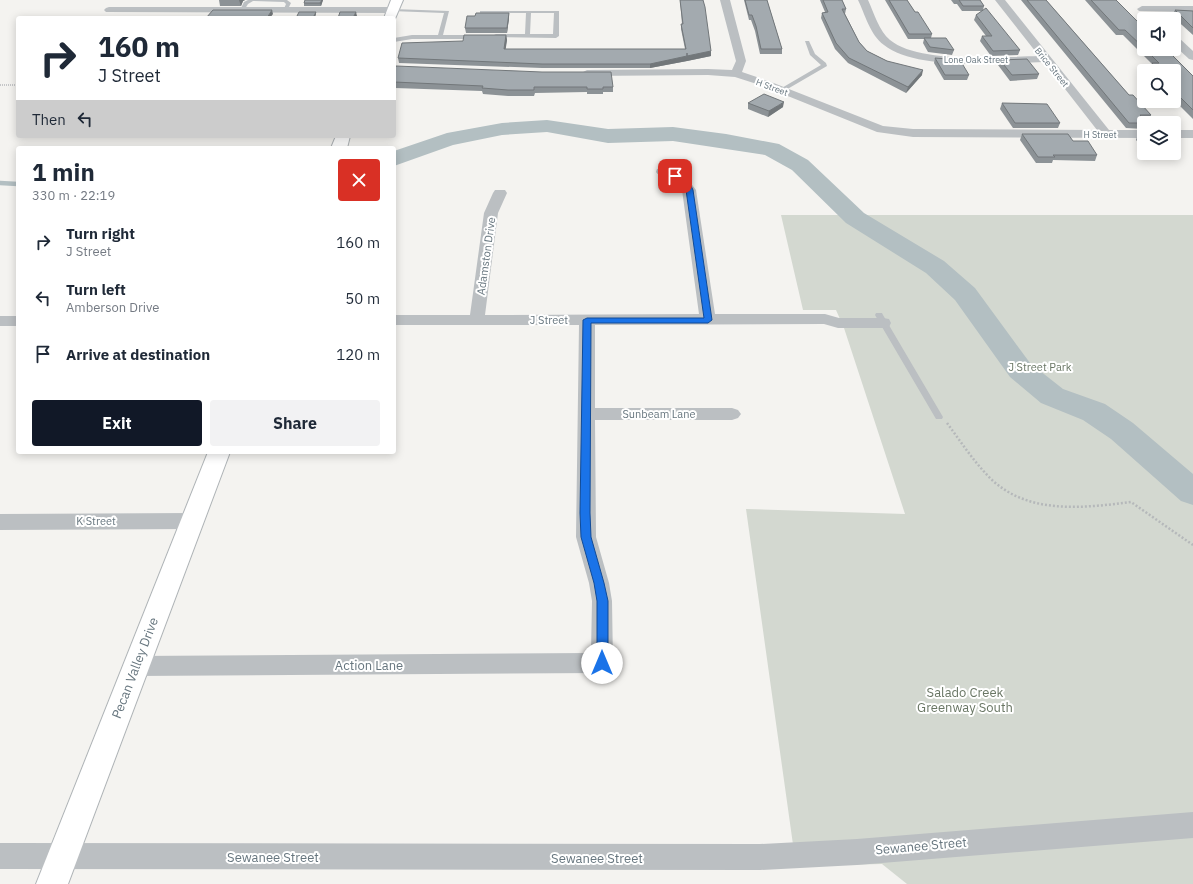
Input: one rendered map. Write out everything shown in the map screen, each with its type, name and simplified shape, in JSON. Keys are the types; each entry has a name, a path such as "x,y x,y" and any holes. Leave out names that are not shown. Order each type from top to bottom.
{"main road":[{"name":"Pecan Valley Drive","path":"52,884 218,454"}],"street":[{"path":"725,0 741,61 736,74"},
{"name":"Lone Oak Street","path":"863,0 886,42 904,53 942,59 1045,59"},
{"name":"Brice Street","path":"1000,0 1045,59 1106,134"},
{"path":"1133,0 1145,12"},
{"path":"1142,9 1193,9"},
{"path":"109,10 393,10"},
{"path":"1181,46 1193,57"},
{"name":"H Street","path":"574,73 708,72 736,74 782,90 870,125 898,132 935,134 1137,134"},
{"path":"1181,134 1193,134"},
{"path":"662,172 675,176 686,182 689,190 708,320"},
{"name":"Adamston Drive","path":"477,320 491,213 500,193"},
{"name":"J Street","path":"396,320 825,320 838,323 881,319"},
{"path":"586,414 587,320"},
{"path":"0,321 16,321"},
{"name":"Sunbeam Lane","path":"586,414 732,414"},
{"name":"Action Lane","path":"135,666 602,663 602,601 599,583 586,537 586,414"},
{"name":"K Street","path":"0,522 192,521"},
{"name":"Sewanee Street","path":"0,856 498,858 760,857 857,852 1193,825"}],"lane":[{"path":"393,10 447,12 440,37"},
{"path":"482,12 557,12 556,36 488,36"},
{"path":"526,36 529,12"},
{"path":"396,40 412,37 481,37"},
{"path":"782,90 824,66 824,64 813,55 806,42"},
{"path":"881,319 939,417"}],"path":[{"path":"0,85 16,85"},
{"path":"939,417 946,422 997,485 1013,495 1030,502 1053,506 1095,507 1131,502 1193,545"}],"green space":[{"path":"781,215 1193,215 1193,884 907,884 882,864 796,866 746,509 905,514 844,328 836,310 803,310"}],"building":[{"path":"305,0 322,0 320,3 304,3"},
{"path":"680,0 703,0 711,51 650,64 542,64 398,58 402,43 463,41 464,35 506,35 504,49 686,49 681,24 683,24"},
{"path":"745,0 767,0 782,49 761,49 756,26 752,15 749,15"},
{"path":"823,0 842,0 846,9 842,9 859,42 867,51 887,61 923,70 908,87 849,58 836,43 822,13 828,12"},
{"path":"889,0 907,0 915,12 918,12 932,34 909,34"},
{"path":"959,0 980,0 984,6 963,6"},
{"path":"1027,0 1046,0 1129,95 1133,95 1137,99 1137,108 1145,108 1151,115 1137,116 1137,123 1129,123"},
{"path":"1091,0 1116,0 1137,21 1137,41 1125,30 1119,30"},
{"path":"986,8 1020,50 993,51 982,36 992,36 976,15"},
{"path":"213,10 272,10 268,16 208,16"},
{"path":"1175,10 1193,11 1193,28 1181,16 1181,12 1177,12"},
{"path":"299,12 316,12 314,16 297,16"},
{"path":"340,12 356,12 354,16 339,16"},
{"path":"476,13 509,13 507,28 465,28 467,16 475,16"},
{"path":"924,38 946,38 954,50 930,47"},
{"path":"1152,56 1173,56 1181,64 1152,63 1159,63"},
{"path":"935,58 960,60 969,75 945,75"},
{"path":"1027,59 1039,74 1012,75 1000,60"},
{"path":"1181,64 1193,76 1193,110 1181,98"},
{"path":"396,66 542,72 611,72 613,87 603,87 603,89 587,89 587,87 534,87 534,90 508,90 482,88 483,86 396,82"},
{"path":"764,94 784,102 769,111 748,103"},
{"path":"1002,103 1047,104 1060,123 1015,123"},
{"path":"1022,134 1068,134 1073,141 1088,141 1097,155 1053,155 1055,157 1038,157"}],"waterway":[{"path":"396,158 447,140 502,129 547,126 608,136 673,134 771,149 800,165 855,218 935,267 965,294 1020,370 1052,396 1094,412 1122,431 1169,473 1193,492"},
{"path":"0,183 16,184"}],"route":[{"path":"602,663 602,601 599,583 586,537 587,320 708,320 689,190 686,182 675,176"}],"park label":[{"name":"J Street Park","path":"1040,367"},
{"name":"Salado Creek Greenway South","path":"965,700"}]}
